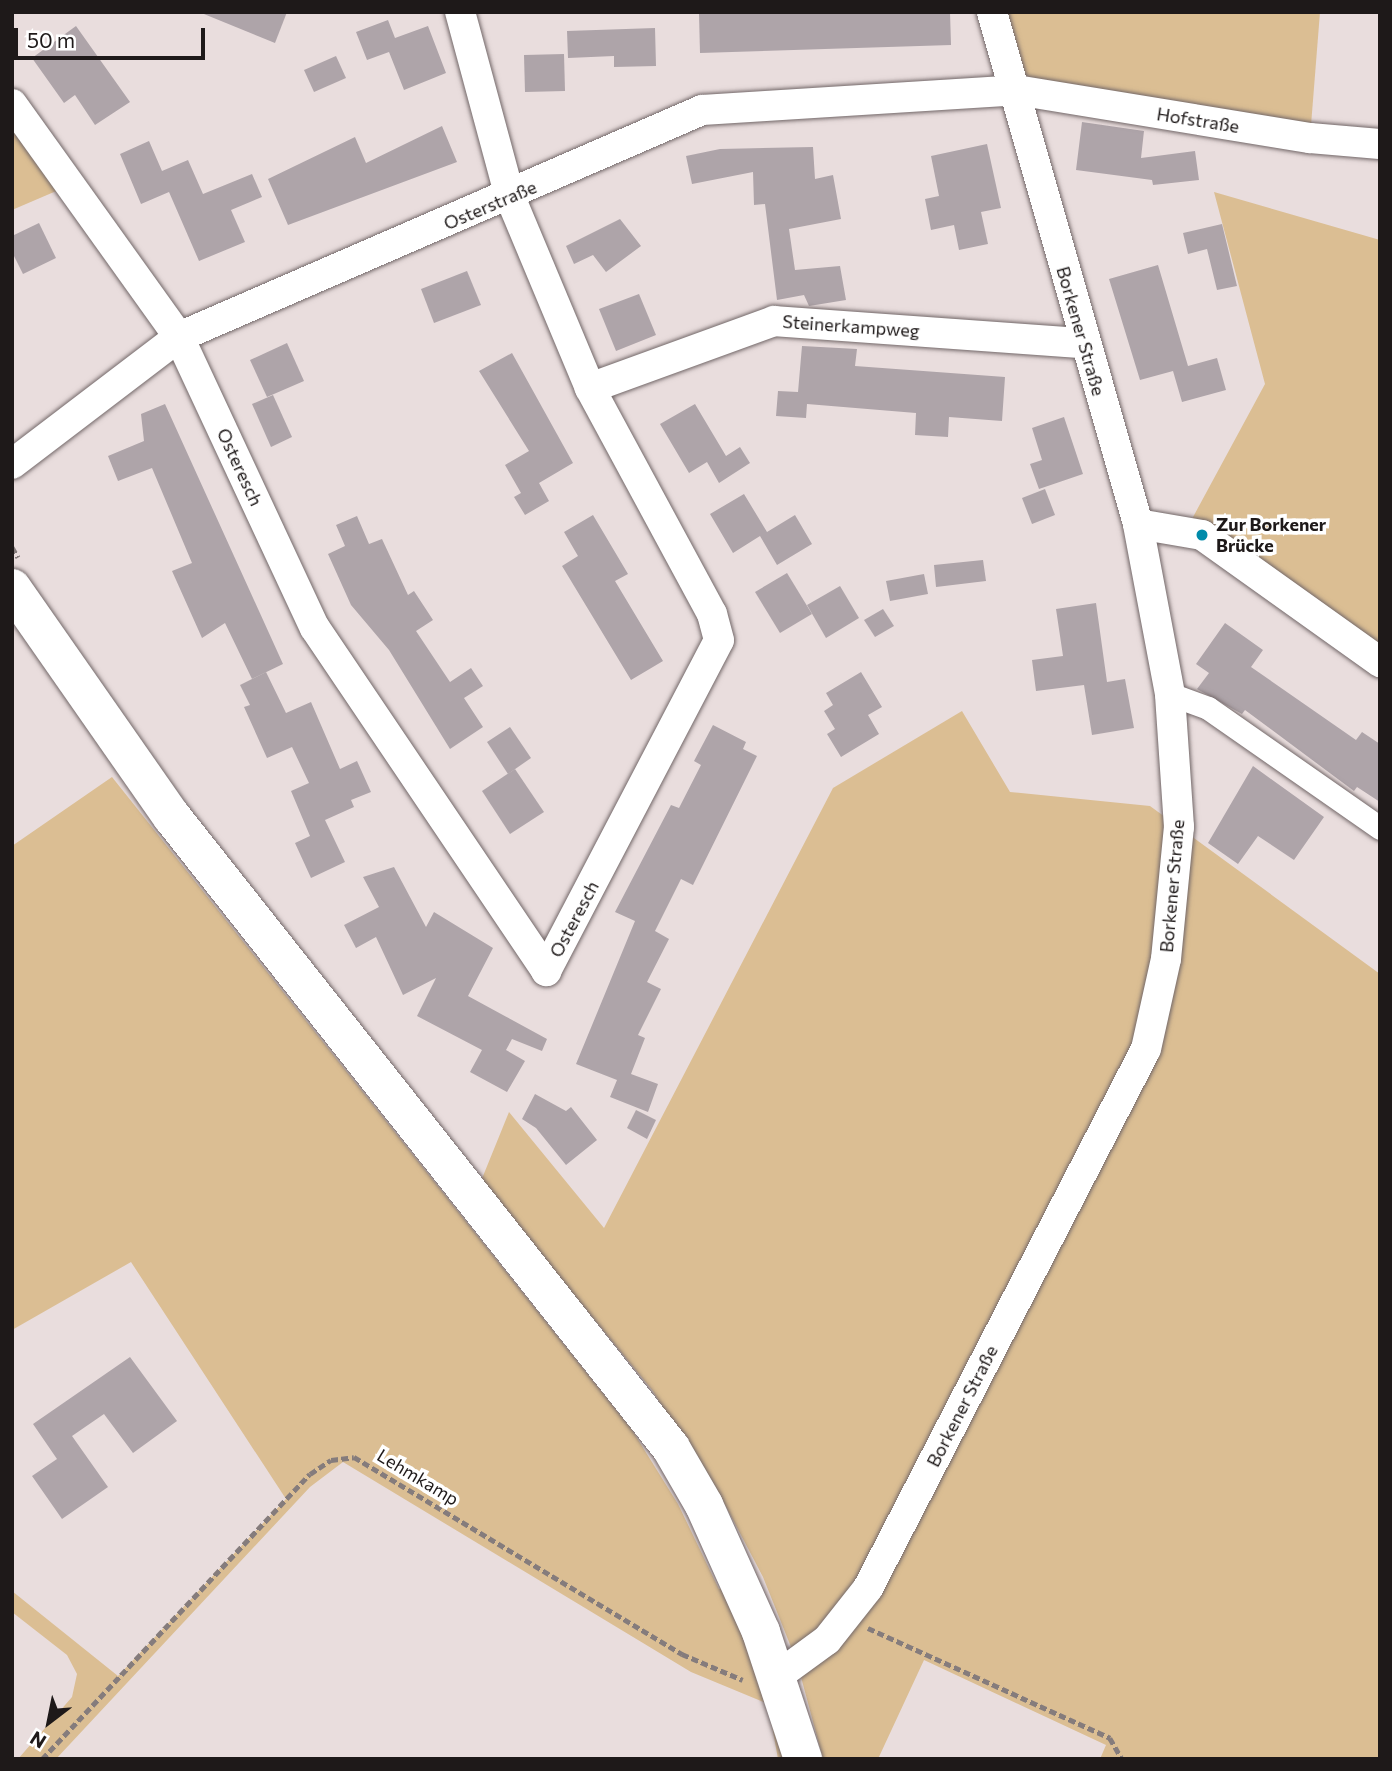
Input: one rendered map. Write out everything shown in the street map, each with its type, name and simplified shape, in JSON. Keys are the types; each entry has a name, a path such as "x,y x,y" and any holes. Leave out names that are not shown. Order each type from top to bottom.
{"street":[{"name":"Osteresch","path":"12,104 179,337 315,628 546,971 719,640 712,614 590,388 510,197 460,12"},
{"name":"Borkener Straße","path":"779,1675 827,1640 868,1588 1146,1049 1166,959 1179,827 1170,694 1138,524 1082,343 1016,90 992,12"},
{"name":"Osterstraße","path":"12,464 179,337 510,197 702,110 1016,90"},
{"name":"Hofstraße","path":"1016,90 1310,138 1380,144"},
{"name":"Steinerkampweg","path":"590,388 774,321 1082,343"},
{"path":"1138,524 1202,535 1380,662"},
{"path":"12,588 172,817 636,1398 704,1505 779,1675 803,1759"},
{"path":"1170,694 1209,708 1380,828"}],"path":[{"name":"Lehmkamp","path":"42,1759 310,1474 331,1460 354,1457 682,1654 741,1680 779,1675"},
{"path":"844,1619 923,1649 1110,1738 1122,1759"}],"shaded area":[{"path":"992,12 1320,12 1310,138 1016,90"},
{"path":"12,104 68,186 12,210"},
{"path":"1214,192 1380,240 1380,662 1186,530 1265,384"},
{"path":"962,711 1010,792 1150,806 1380,974 1380,1759 1100,1759 1106,1745 924,1660 878,1759 823,1759 797,1662 763,1577 722,1499 652,1390 481,1181 509,1112 604,1228 833,788"},
{"path":"112,777 632,1430 678,1504 719,1589 732,1585 791,1759 778,1759 768,1704 691,1672 343,1462 310,1487 56,1759 18,1759 72,1697 77,1674 67,1655 12,1612 12,1591 118,1676 286,1499 131,1262 12,1330 12,846"}],"building":[{"path":"199,12 287,12 275,43"},
{"path":"950,12 951,45 700,53 699,14"},
{"path":"388,20 395,38 428,26 446,73 404,90 389,52 367,60 356,32"},
{"path":"76,26 130,102 95,125 75,95 64,103 32,58"},
{"path":"655,28 656,66 614,67 614,56 568,58 567,31"},
{"path":"564,54 565,91 525,92 524,55"},
{"path":"336,56 346,78 314,92 304,70"},
{"path":"1082,122 1144,131 1141,158 1195,151 1199,180 1153,185 1152,180 1076,170"},
{"path":"442,126 457,162 288,225 268,179 355,137 366,163"},
{"path":"149,141 162,171 188,160 203,194 252,174 262,197 231,210 245,242 199,261 169,192 141,204 120,154"},
{"path":"987,144 1001,208 981,212 988,244 959,250 954,225 931,230 925,199 939,196 931,156"},
{"path":"813,147 815,179 833,175 841,219 789,229 795,270 840,266 846,300 809,306 804,295 777,300 765,204 754,205 753,172 692,184 686,156 720,149"},
{"path":"620,219 641,246 606,272 593,255 574,264 566,246"},
{"path":"39,223 56,258 23,274 12,252 12,236"},
{"path":"1222,224 1237,286 1217,290 1207,249 1188,254 1183,233"},
{"path":"1158,265 1188,366 1217,358 1226,390 1182,402 1173,371 1140,380 1109,279"},
{"path":"467,271 481,305 434,323 421,289"},
{"path":"639,294 656,335 616,351 599,309"},
{"path":"287,343 304,381 267,397 250,360"},
{"path":"802,346 857,349 855,366 1005,377 1002,421 949,417 948,437 915,435 916,413 807,404 806,418 776,416 778,391 798,392"},
{"path":"512,353 573,463 539,483 549,501 525,515 514,497 521,493 505,465 529,451 479,371"},
{"path":"273,395 292,437 271,447 252,404"},
{"path":"165,404 283,664 252,679 225,623 202,638 172,571 192,563 152,468 118,481 108,456 144,441 141,414"},
{"path":"695,404 726,456 740,447 750,463 719,483 707,462 689,473 660,424"},
{"path":"1064,417 1083,474 1039,489 1030,464 1042,460 1032,428"},
{"path":"1045,489 1055,515 1032,524 1022,498"},
{"path":"744,494 767,532 795,515 812,544 777,565 760,536 733,553 710,514"},
{"path":"593,515 628,574 615,581 663,661 631,680 562,566 578,556 564,532"},
{"path":"357,516 369,544 382,539 408,595 414,591 433,620 416,631 450,682 471,668 483,686 464,698 483,727 450,749 389,650 351,605 328,554 345,546 336,525"},
{"path":"983,560 986,581 936,587 934,565"},
{"path":"787,573 812,614 780,633 755,592"},
{"path":"924,574 928,594 890,601 886,581"},
{"path":"840,586 859,618 826,638 807,605"},
{"path":"1096,603 1107,682 1125,679 1134,728 1092,735 1084,685 1036,691 1032,660 1063,656 1056,609"},
{"path":"883,609 894,626 875,637 864,620"},
{"path":"1225,623 1263,650 1251,667 1356,740 1362,732 1380,744 1380,802 1357,787 1354,791 1245,710 1242,714 1197,689 1209,673 1196,664"},
{"path":"266,672 286,713 311,702 340,769 357,761 371,792 351,800 354,807 325,820 345,862 311,878 295,843 310,836 291,791 309,783 292,747 267,758 244,707 250,705 240,685"},
{"path":"861,672 882,707 868,715 879,734 841,757 827,734 835,729 824,711 833,705 826,693"},
{"path":"713,725 746,742 743,749 757,756 693,885 681,879 655,931 669,939 647,982 661,989 638,1035 645,1038 631,1074 658,1084 648,1112 610,1097 617,1080 576,1064 635,921 615,912 671,805 679,808 701,765 694,761"},
{"path":"510,727 531,758 508,774 487,742"},
{"path":"1253,766 1324,817 1294,860 1258,836 1238,864 1208,843"},
{"path":"515,769 544,812 510,834 482,791"},
{"path":"394,867 426,927 434,912 493,948 468,996 547,1039 542,1051 512,1039 506,1050 525,1061 507,1092 470,1072 482,1050 417,1016 436,978 403,995 376,937 356,948 344,925 379,907 363,877"},
{"path":"535,1094 566,1111 571,1107 597,1140 566,1165 536,1128 522,1119"},
{"path":"636,1110 656,1120 647,1139 627,1128"},
{"path":"130,1357 177,1421 133,1453 104,1414 72,1436 108,1487 62,1519 32,1476 57,1459 33,1424"}],"place":[{"name":"Zur Borkener Brücke","path":"1202,535"}]}
